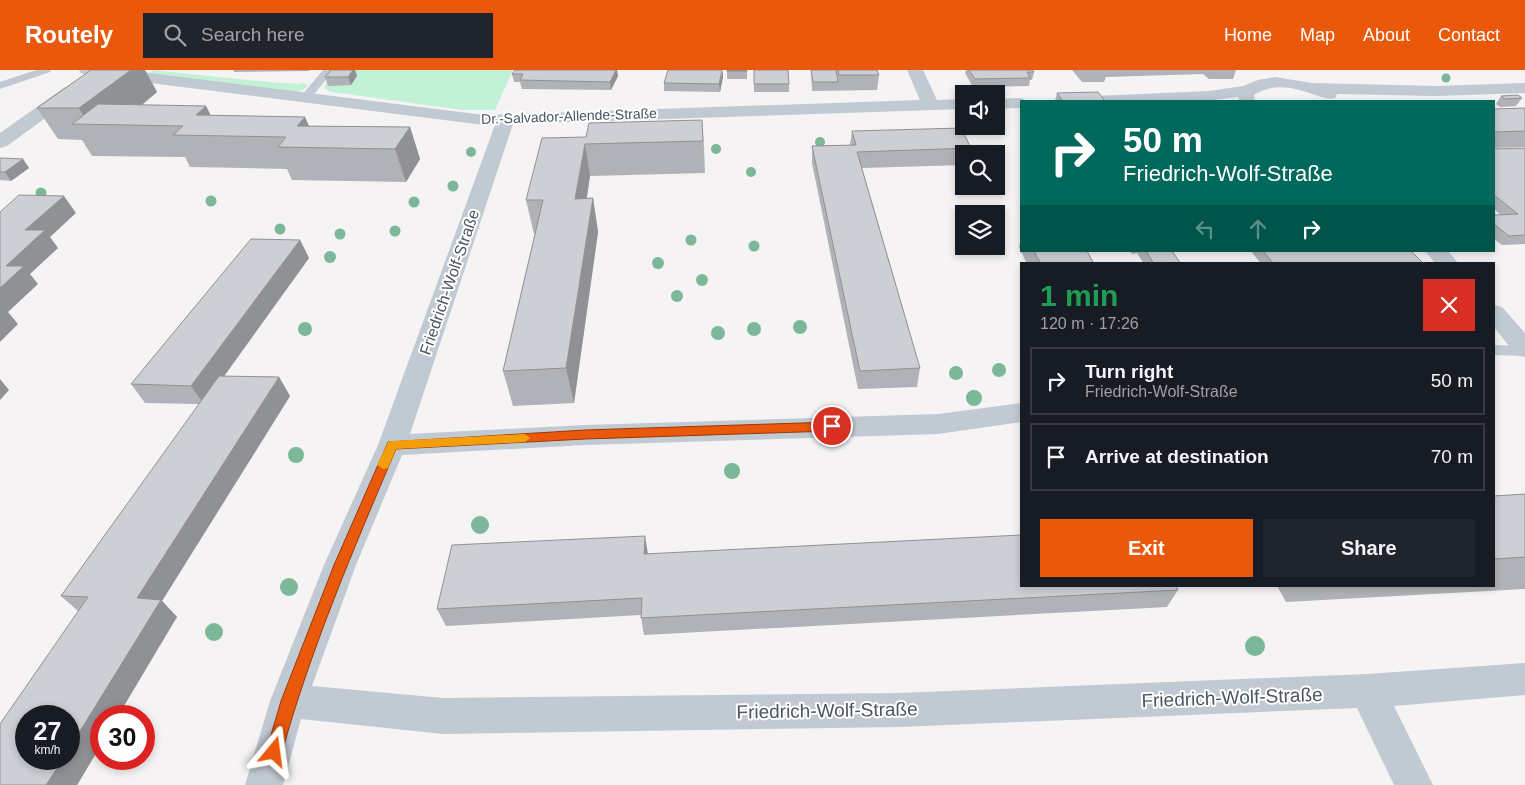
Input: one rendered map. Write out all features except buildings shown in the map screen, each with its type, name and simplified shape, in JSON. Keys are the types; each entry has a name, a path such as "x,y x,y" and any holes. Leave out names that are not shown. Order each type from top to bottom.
{"street":[{"path":"915,70 931,105"},
{"path":"1261,70 1274,83"},
{"name":"Dr.-Salvador-Allende-Straße","path":"93,71 127,72 484,120 955,104"},
{"path":"0,142 93,71"},
{"path":"1138,100 1247,96 1260,84 1274,83 1312,88 1436,91 1525,88"},
{"path":"1312,88 1340,100"},
{"path":"1371,100 1436,91"},
{"path":"1005,104 1020,103"},
{"name":"Friedrich-Wolf-Straße","path":"264,785 288,701 340,565 392,445 506,119"},
{"path":"1437,252 1446,262"},
{"path":"1495,313 1525,350"},
{"path":"392,445 585,435 938,424 1020,413"},
{"name":"Friedrich-Wolf-Straße","path":"288,701 442,716 899,710 1367,691 1525,679"},
{"path":"1367,691 1414,785"}],"lane":[{"path":"0,86 46,70"},
{"path":"306,97 330,70"},
{"path":"1495,350 1525,350"}],"green space":[{"path":"153,70 308,85 303,90 293,92 148,74"},
{"path":"337,70 513,70 495,110 462,110 332,92 325,89 324,86"}],"slow traffic":[{"path":"383,465 392,445 525,438"}],"route":[{"path":"274,752 288,701 340,565 392,445 585,435 832,426"}]}
